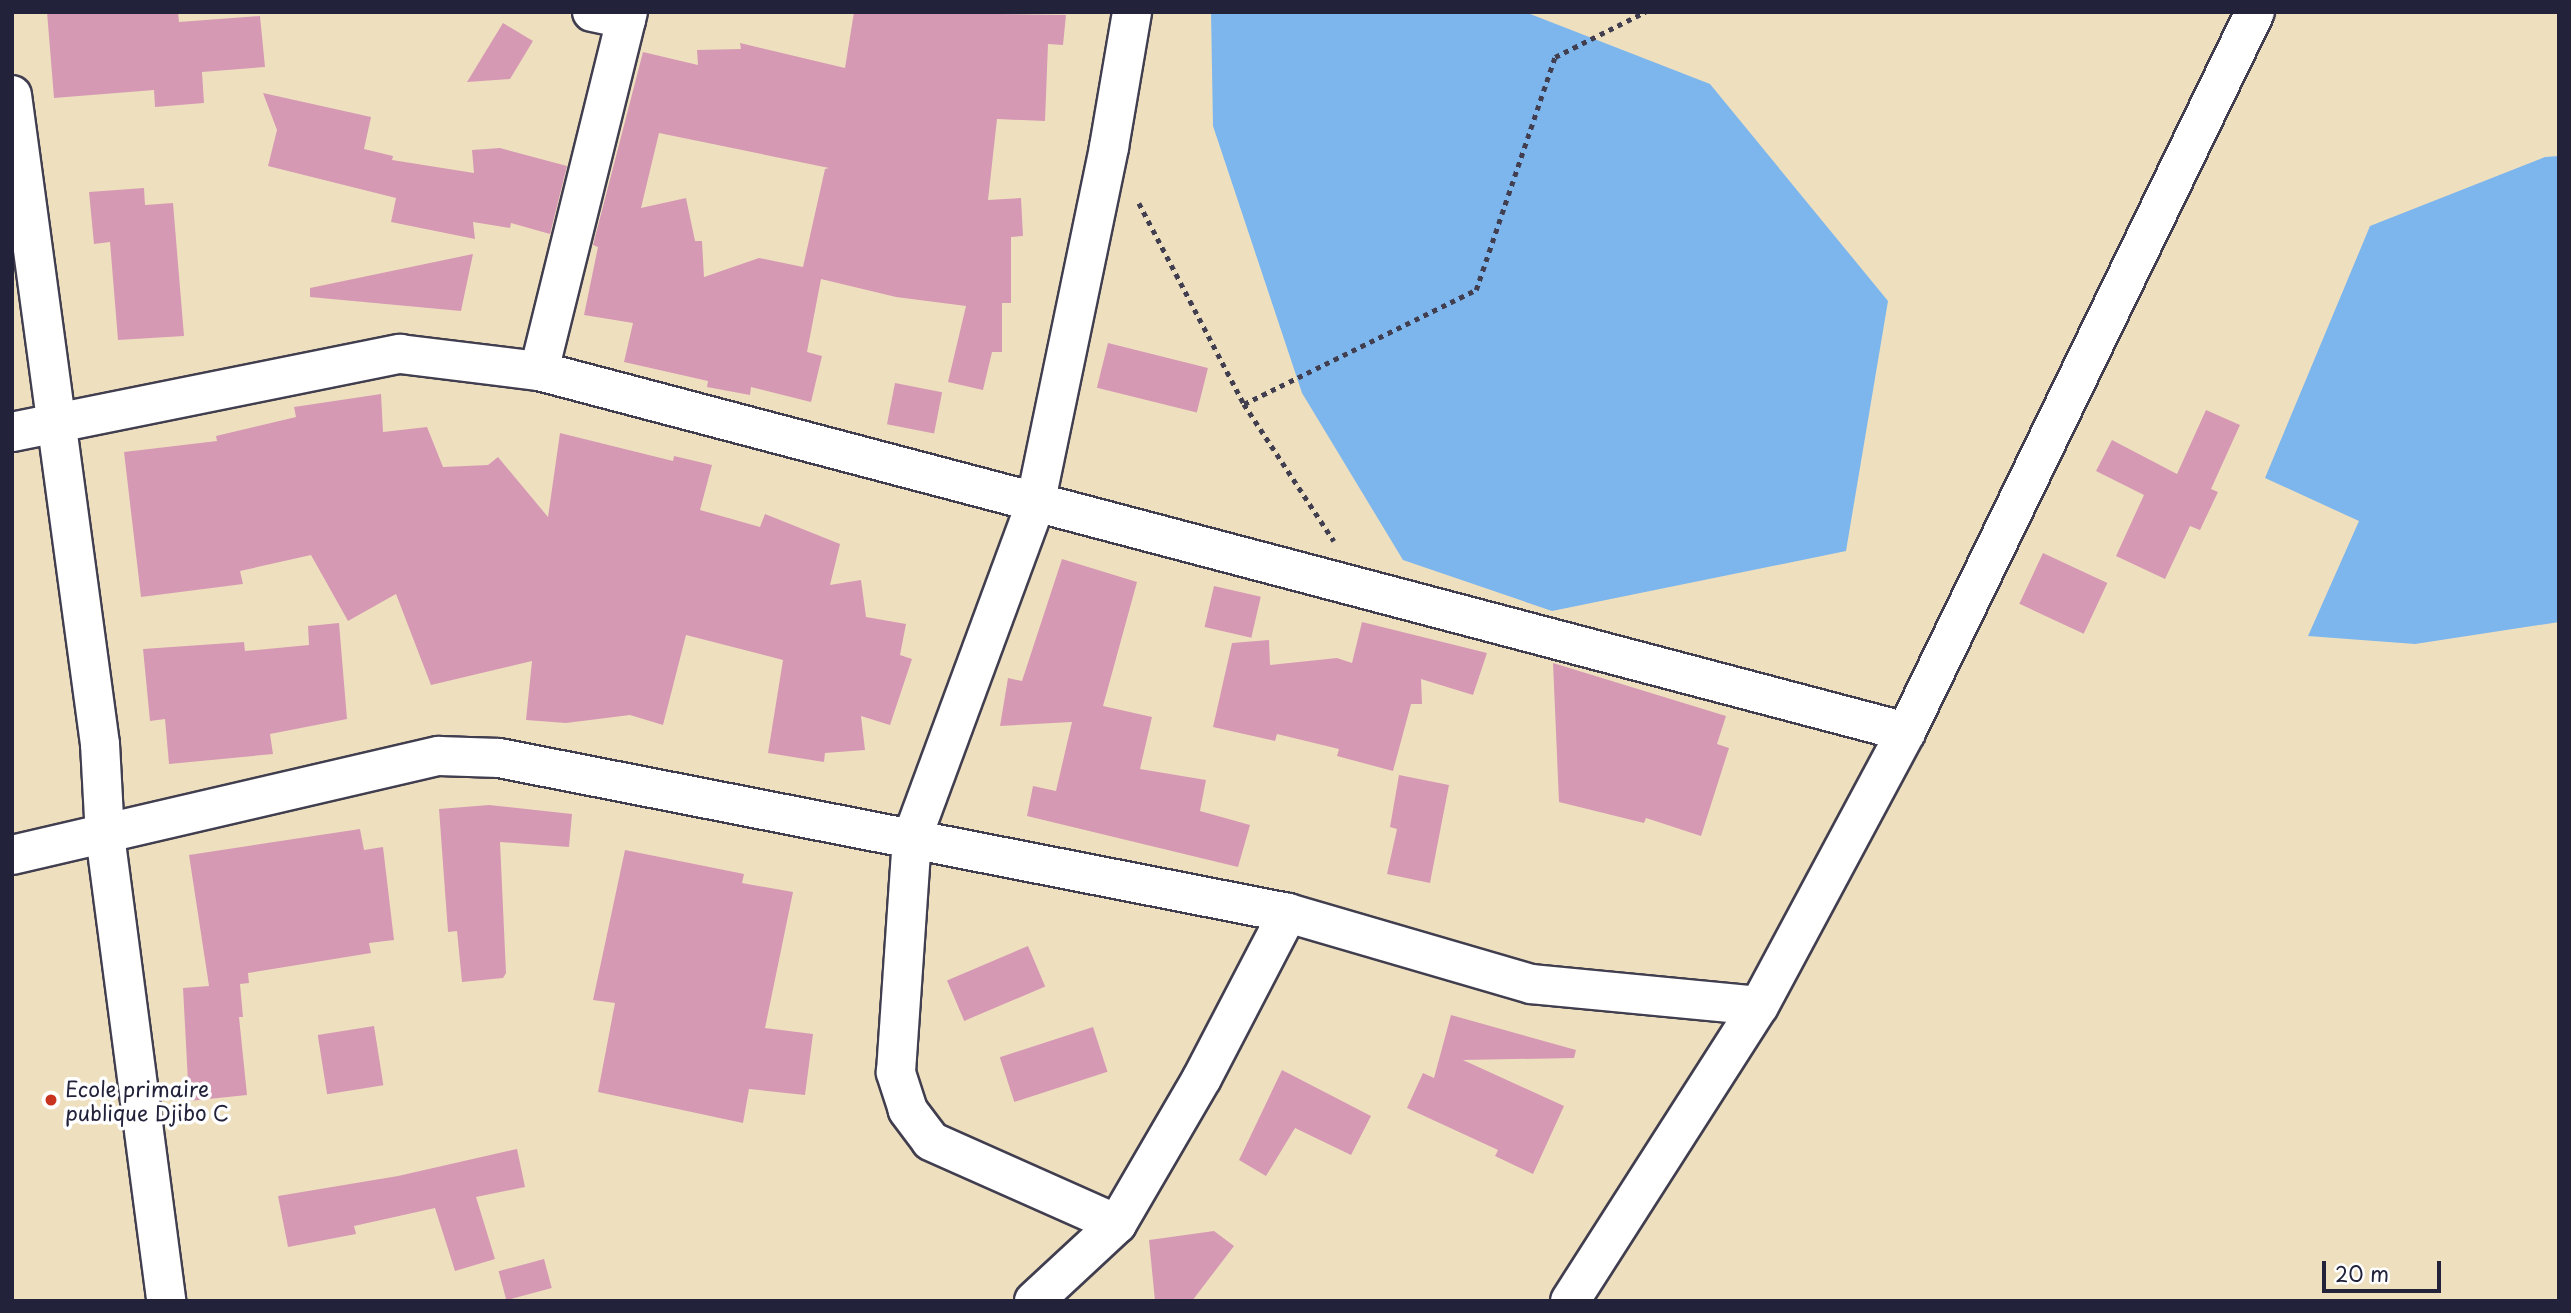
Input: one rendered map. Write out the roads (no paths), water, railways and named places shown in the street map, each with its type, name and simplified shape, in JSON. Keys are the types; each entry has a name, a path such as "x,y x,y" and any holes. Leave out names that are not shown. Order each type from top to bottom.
{"street":[{"path":"1117,1224 931,1141 908,1110 896,1072 912,838 1035,505 1109,147 1132,12"},
{"path":"1570,1301 1759,1006 1906,732 2255,12"},
{"path":"539,371 615,15"},
{"path":"12,95 59,422 100,744 105,835 166,1301"},
{"path":"12,432 400,354 539,371 1035,505 1906,732"},
{"path":"12,855 439,756 499,758 1288,913 1531,984 1759,1006"},
{"path":"1034,1301 1117,1224 1202,1078 1288,913"}],"water":[{"path":"1211,12 1525,12 1710,84 1888,301 1846,551 1552,611 1403,560 1302,393 1213,126"},
{"path":"2559,156 2559,622 2415,644 2308,636 2359,521 2265,478 2370,226 2545,157"}],"place":[{"name":"Ecole primaire publique Djibo C","path":"51,1100"}]}
